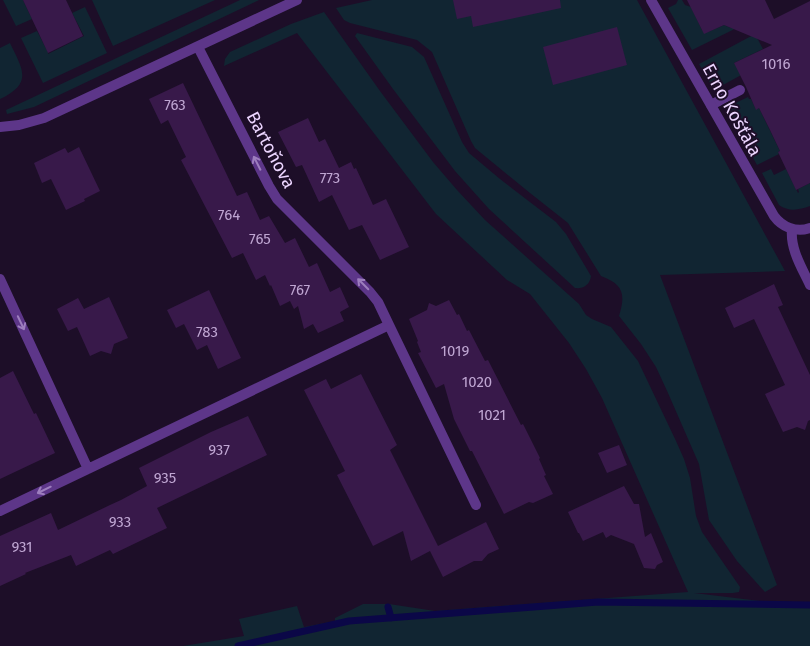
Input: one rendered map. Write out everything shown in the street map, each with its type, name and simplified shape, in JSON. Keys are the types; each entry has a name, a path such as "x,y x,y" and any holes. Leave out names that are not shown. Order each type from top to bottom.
{"street":[{"path":"0,126 19,125 44,118 297,0"},
{"name":"Erno Košťála","path":"652,0 774,216 780,223 792,229"},
{"name":"Bartoňova","path":"198,46 277,199 378,302 476,505"},
{"path":"711,105 740,90"},
{"path":"810,228 806,230 792,229 793,246 810,285"},
{"path":"0,278 88,469"},
{"path":"0,511 389,325"}],"shaded area":[{"path":"3,0 23,0 32,19 16,26"},
{"path":"92,0 215,0 113,46"},
{"path":"240,0 259,0 34,107 7,114 6,110"},
{"path":"372,0 637,0 785,271 660,275 777,585 765,592 737,561 709,520 699,464 656,367 619,316 622,296 618,286 601,276 568,223 475,148 432,52 417,40 350,23 344,20 336,8"},
{"path":"678,0 682,0 685,5 691,7 702,30 708,32 724,25 731,28 764,12 765,14 692,50 668,8 676,4"},
{"path":"85,7 107,53 43,83 21,38 37,31 48,54 84,36 72,13"},
{"path":"324,12 433,162 457,190 485,220 579,304 586,315 611,327 638,361 684,459 690,478 696,516 702,532 740,587 739,592 733,593 694,593 785,604 810,603 810,646 183,646 244,636 239,619 297,606 304,627 335,621 335,618 363,604 389,604 435,611 688,592 602,398 569,343 530,294 507,280 436,214 297,33 224,66 225,59 230,52 291,24"},
{"path":"357,33 412,47 424,57 462,142 469,153 556,222 566,234 591,276 588,284 581,288 575,288 489,209 455,171 393,89 355,36"},
{"path":"755,34 763,49 734,63 743,74 714,90 699,64"},
{"path":"10,43 19,61 22,75 21,81 10,93 0,99 0,48"},
{"path":"748,97 756,109 759,108 780,151 778,152 779,154 757,165 726,110 727,107"},
{"path":"771,169 774,175 786,169 798,193 798,189 810,183 810,206 794,210 779,205 762,173"}],"building":[{"path":"23,0 66,0 83,36 48,53"},
{"path":"453,0 560,0 561,8 473,27 471,16 457,19"},
{"path":"687,0 765,0 774,19 810,1 810,183 796,190 770,130 759,108 756,110 734,63 772,45 724,25 704,34"},
{"path":"617,27 627,65 553,85 543,47"},
{"path":"183,83 237,196 247,192 260,220 269,216 285,243 295,238 309,267 317,263 330,292 340,287 349,307 340,312 344,321 318,333 313,324 304,329 298,306 294,309 290,301 280,306 265,275 256,280 243,253 232,258 181,160 186,157 168,120 161,124 149,99"},
{"path":"308,118 319,142 325,139 339,168 351,162 354,169 356,168 373,205 386,199 409,247 380,260 362,225 349,230 332,195 319,202 302,165 296,167 278,132"},
{"path":"79,147 100,191 66,210 51,179 42,183 34,163 65,148 68,153"},
{"path":"774,284 783,305 778,307 810,375 810,420 805,430 797,427 783,432 765,394 785,385 754,319 734,328 725,308"},
{"path":"209,290 241,358 218,369 207,345 197,350 184,324 176,328 167,310"},
{"path":"109,297 128,338 114,344 111,354 101,351 90,356 77,327 68,331 57,309 78,298 84,309"},
{"path":"449,300 457,315 459,314 467,331 469,330 485,361 488,360 521,425 523,424 540,458 546,475 544,476 553,494 533,503 529,502 504,514 454,419 444,384 436,388 418,353 421,352 409,319 427,310 429,303 436,306"},
{"path":"13,371 55,453 0,479 0,378"},
{"path":"361,374 397,445 390,450 438,546 486,522 499,549 488,554 482,561 474,561 443,577 430,551 411,561 403,531 373,546 337,475 345,471 304,390 326,379 331,389"},
{"path":"248,416 267,455 157,508 167,528 113,554 110,550 76,566 71,555 25,573 0,586 0,536 51,513 58,530 121,500 147,486 139,468"},
{"path":"619,445 627,465 607,473 598,453"},
{"path":"624,486 634,504 639,504 645,537 651,533 663,562 657,565 655,569 644,568 634,544 611,535 606,538 603,532 583,541 568,512"}],"waterway":[{"path":"238,646 349,621 598,602 810,605"},
{"path":"388,607 391,618"}]}
